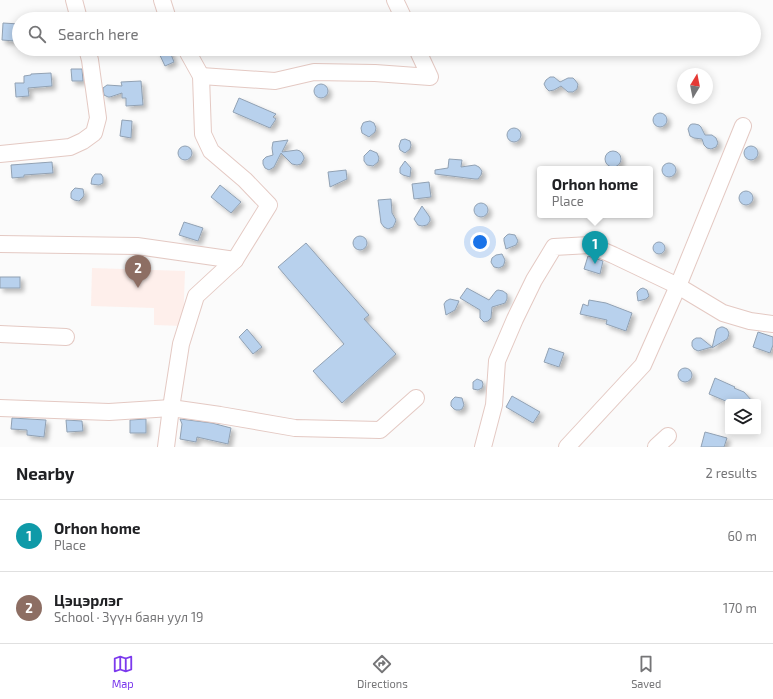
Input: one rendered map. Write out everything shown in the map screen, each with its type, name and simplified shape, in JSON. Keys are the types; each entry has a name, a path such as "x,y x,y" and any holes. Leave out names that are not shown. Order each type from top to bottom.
{"street":[{"path":"74,0 77,12"},
{"path":"162,0 166,12"},
{"path":"395,0 401,12"},
{"path":"0,154 70,147 83,141 94,133 98,118 89,56"},
{"path":"166,447 170,408 182,344 196,296 235,260 269,205 245,180 211,151 203,134 201,76 190,56"},
{"path":"201,76 275,81 314,72 375,73 430,77 420,56"},
{"path":"567,447 643,365 678,286 743,126"},
{"path":"0,244 137,246 235,260"},
{"path":"483,447 494,405 497,361 534,280 554,247 590,245 678,286 724,314 750,321 773,324"},
{"path":"0,334 66,337"},
{"path":"0,408 109,412 170,408 295,428 380,430 416,398"},
{"path":"656,447 668,436"}],"shaded area":[{"path":"92,268 185,271 183,326 154,325 154,308 91,306"}],"building":[{"path":"3,23 12,24 12,41 2,40"},
{"path":"160,56 172,56 174,62 165,66"},
{"path":"71,69 82,69 83,81 72,81"},
{"path":"51,73 52,86 28,88 29,96 16,97 15,83 24,83 24,76 31,74"},
{"path":"550,77 554,77 560,82 568,78 573,78 578,84 577,89 573,92 568,92 561,86 549,91 544,84"},
{"path":"141,81 143,105 126,106 126,98 122,98 122,93 110,97 104,95 103,88 107,85 122,86 121,82"},
{"path":"321,84 326,86 328,91 326,96 321,98 316,96 314,91 316,86"},
{"path":"239,98 276,114 273,117 276,119 270,128 233,112"},
{"path":"657,113 663,113 667,117 667,123 663,127 657,127 653,123 653,117"},
{"path":"122,120 132,121 131,138 120,136"},
{"path":"370,121 374,123 376,128 375,132 369,137 362,133 361,128 363,123"},
{"path":"692,124 699,125 705,135 712,135 716,138 718,143 716,147 711,149 707,148 702,139 690,136 688,129"},
{"path":"511,128 517,128 521,132 521,138 517,142 511,142 507,138 507,132"},
{"path":"405,139 410,141 411,145 410,149 405,153 400,150 399,146 401,140"},
{"path":"288,140 282,152 300,151 304,157 301,164 292,164 281,153 274,167 269,170 265,168 263,160 266,157 273,155 273,142"},
{"path":"185,146 190,148 192,153 190,158 185,160 180,158 178,153 180,148"},
{"path":"748,146 754,146 758,150 758,156 754,160 748,160 744,156 744,150"},
{"path":"370,150 377,153 379,158 378,162 373,166 367,165 364,161 364,156"},
{"path":"613,151 619,153 621,159 619,165 607,165 605,159 607,153"},
{"path":"449,159 462,160 461,167 475,165 479,167 482,171 481,175 478,179 475,179 435,174 435,170 448,168"},
{"path":"405,161 411,168 410,177 400,173 400,168"},
{"path":"52,162 53,173 24,175 24,177 12,178 11,165"},
{"path":"666,163 672,163 676,167 676,173 672,177 666,177 662,173 662,167"},
{"path":"346,170 347,179 330,187 328,172"},
{"path":"95,174 101,174 103,177 103,183 99,185 91,184 92,178"},
{"path":"429,182 431,197 414,199 412,184"},
{"path":"220,185 241,202 231,213 211,197"},
{"path":"75,188 83,189 84,195 79,201 71,198 71,193"},
{"path":"743,191 749,191 753,195 753,201 749,205 743,205 739,201 739,195"},
{"path":"391,199 392,213 396,220 393,227 388,229 381,223 378,200"},
{"path":"478,203 484,203 488,207 488,213 484,217 478,217 474,213 474,207"},
{"path":"422,206 429,216 430,221 427,225 422,226 418,225 414,219"},
{"path":"184,222 203,228 198,241 179,235"},
{"path":"509,234 515,235 518,241 516,245 506,249 504,238"},
{"path":"357,236 363,236 367,240 367,246 363,250 357,250 353,246 353,240"},
{"path":"657,242 661,242 665,248 661,254 657,254 653,250 653,246"},
{"path":"306,243 369,315 364,319 396,354 342,403 313,371 344,344 278,267"},
{"path":"502,254 505,260 503,266 499,268 494,267 491,262 492,258 496,255"},
{"path":"588,256 603,261 600,274 584,269"},
{"path":"0,277 20,277 20,288 0,288"},
{"path":"467,288 489,300 496,291 503,291 507,294 507,299 505,303 492,307 491,318 484,322 480,318 480,310 460,298"},
{"path":"643,288 647,290 649,296 646,299 638,301 637,292"},
{"path":"450,299 459,301 455,310 446,315 444,304"},
{"path":"589,300 606,303 632,313 626,331 606,324 607,320 580,314 583,304 588,306"},
{"path":"721,327 727,329 729,333 728,337 712,348 716,331"},
{"path":"247,329 262,347 253,354 239,337"},
{"path":"758,332 773,337 773,345 770,353 753,347"},
{"path":"696,338 701,338 712,347 698,351 694,349 692,342"},
{"path":"549,348 564,353 559,367 544,362"},
{"path":"685,368 690,370 692,375 690,380 685,382 680,380 678,375 680,370"},
{"path":"715,378 744,392 750,399 725,399 725,401 709,394"},
{"path":"477,379 482,381 483,384 482,388 478,390 473,389 473,382"},
{"path":"512,396 540,412 533,423 506,407"},
{"path":"455,397 462,398 464,405 460,410 456,410 451,406 451,402"},
{"path":"12,418 46,420 44,437 27,435 27,430 11,429"},
{"path":"146,419 146,433 130,433 130,420"},
{"path":"180,419 212,423 231,428 228,444 197,437 196,442 180,439 182,424"},
{"path":"66,420 82,421 83,431 67,432"},
{"path":"705,432 727,438 724,447 701,447"}],"place":[{"name":"Orhon home","path":"595,264"},
{"name":"Цэцэрлэг","path":"138,288"}]}
